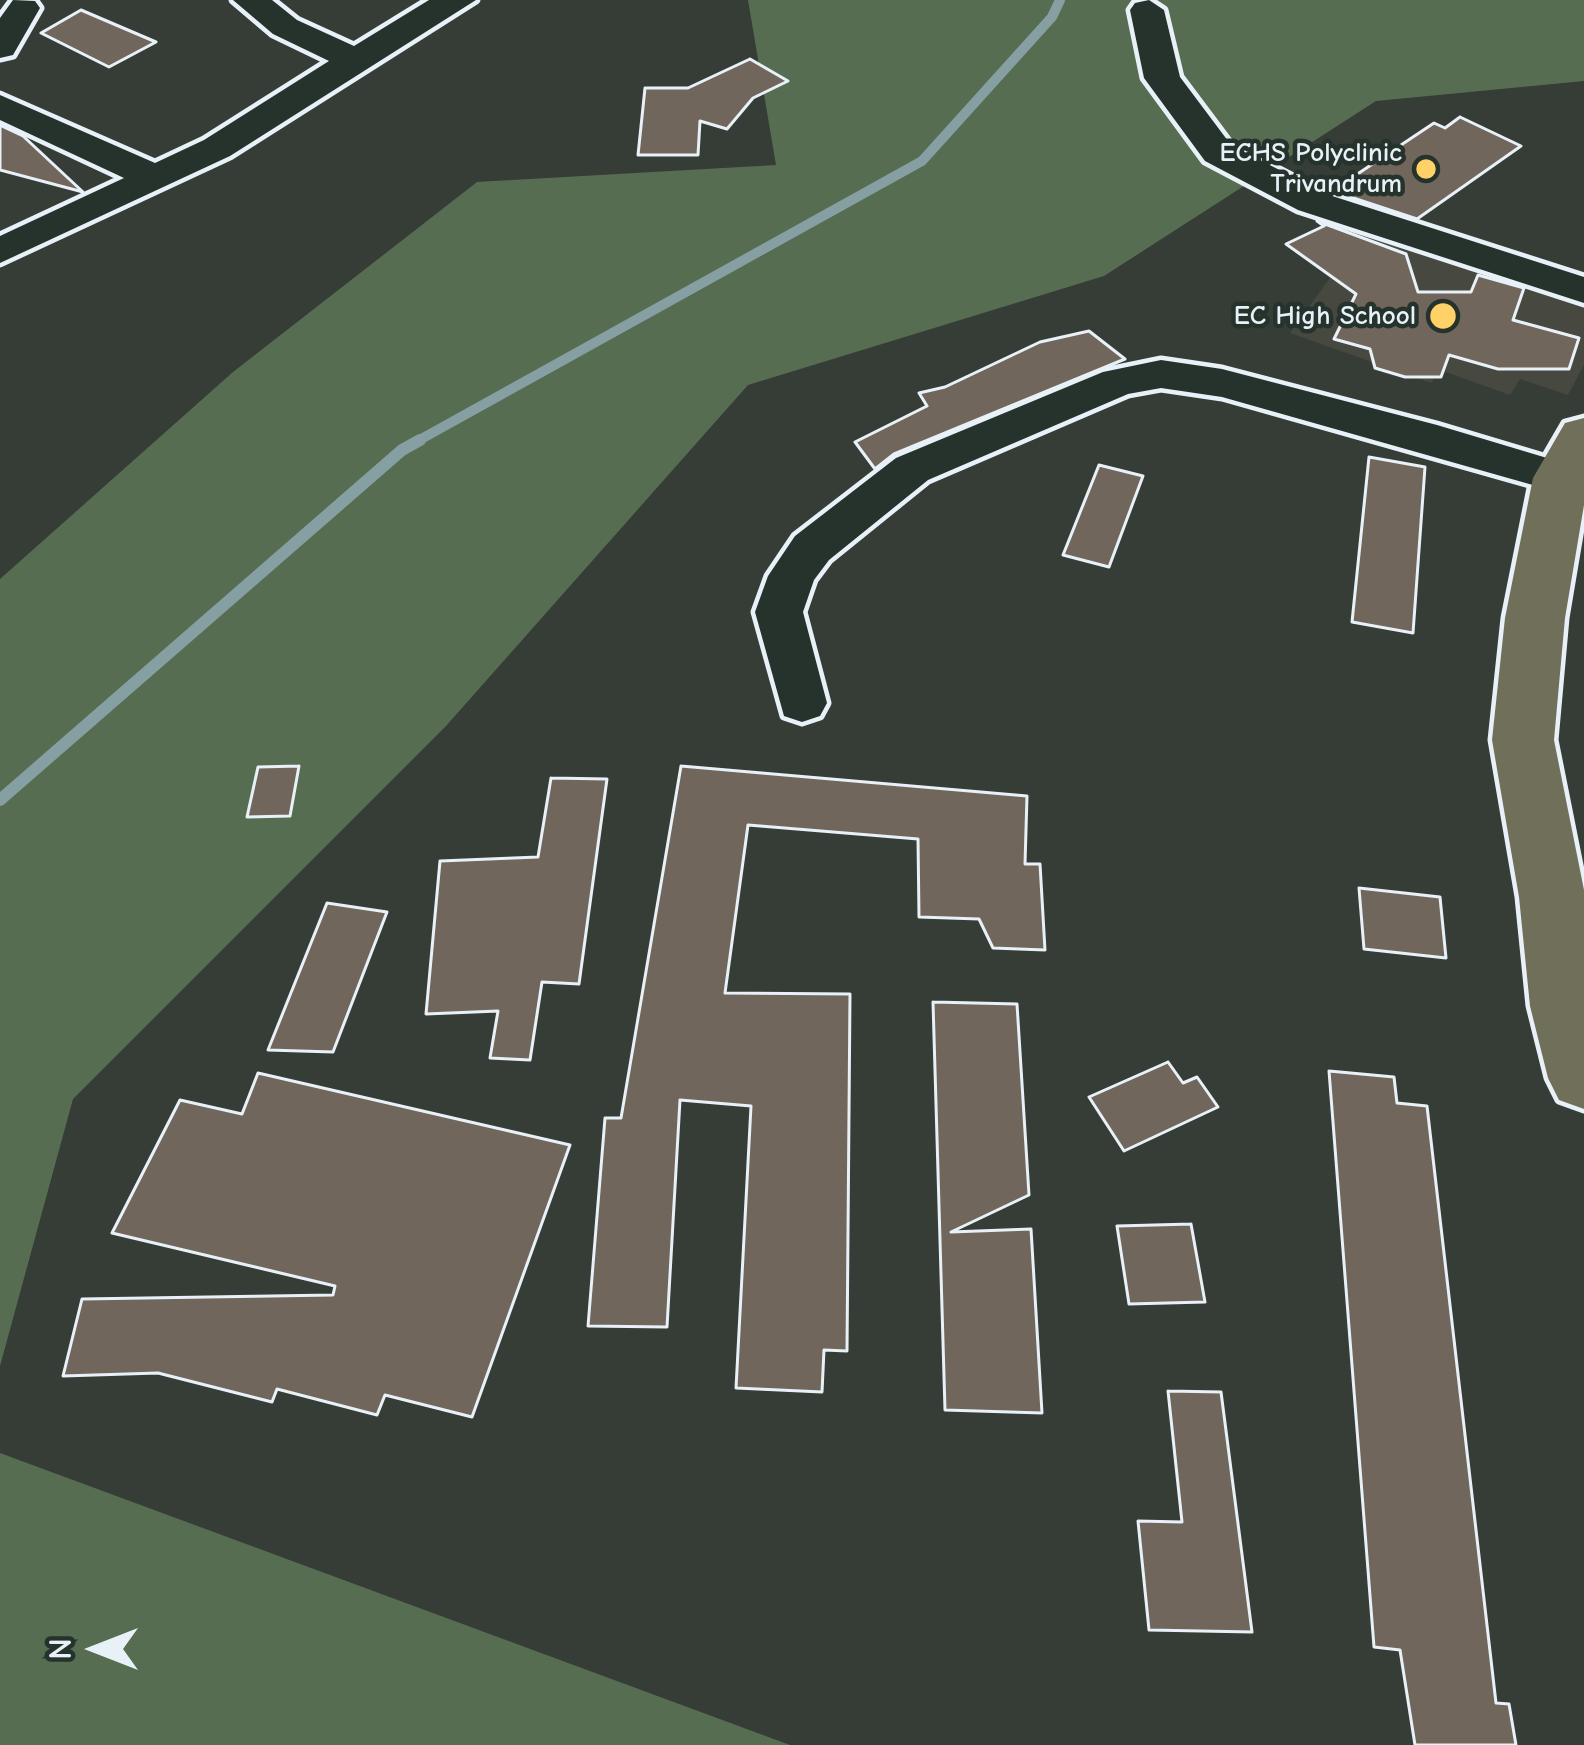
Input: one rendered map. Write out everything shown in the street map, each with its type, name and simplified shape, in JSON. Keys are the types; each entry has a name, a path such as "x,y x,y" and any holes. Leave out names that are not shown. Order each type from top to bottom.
{"main road":[{"path":"1573,457 1535,618 1523,740 1575,1006 1584,1078"}],"street":[{"path":"250,0 285,27 355,60"},
{"path":"0,251 217,148 458,0"},
{"path":"0,47 23,8"},
{"path":"1147,10 1162,78 1218,153 1312,202 1584,290"},
{"path":"0,106 158,179"},
{"path":"802,704 779,612 792,576 812,548 912,469 1118,382 1161,374 1222,383 1421,435 1573,457"}],"shaded area":[{"name":"EC High School","path":"1366,228 1584,299 1584,365 1568,395 1520,379 1510,395 1440,370 1431,383 1290,333"}],"green space":[{"path":"748,0 1584,0 1584,81 1376,101 1104,276 748,385 446,726 73,1099 0,1366 0,579 233,372 477,182 776,165"},
{"path":"0,1453 790,1745 0,1745"}],"building":[{"path":"81,10 156,42 109,67 41,33"},
{"path":"750,59 788,81 753,98 727,129 700,121 698,155 638,155 645,88 688,88"},
{"name":"ECHS Polyclinic Trivandrum","path":"1460,117 1521,146 1417,219 1332,191 1434,123 1445,128"},
{"path":"0,125 23,136 83,192 0,170"},
{"name":"EC High School","path":"1317,221 1406,254 1418,292 1471,292 1478,275 1524,288 1513,320 1579,338 1569,369 1498,369 1449,355 1441,377 1405,377 1375,368 1370,349 1334,339 1356,294 1286,244 1324,226"},
{"path":"1089,331 1125,359 894,454 875,469 855,442 927,406 919,393 945,387 1040,342"},
{"path":"1369,457 1425,467 1413,633 1352,622"},
{"path":"1099,465 1143,476 1109,567 1063,555"},
{"path":"299,766 290,816 247,817 258,767"},
{"path":"681,766 1027,796 1025,864 1040,864 1045,950 993,948 979,919 919,917 918,839 748,825 725,993 850,994 847,1351 824,1350 822,1392 736,1388 751,1106 680,1100 667,1327 588,1326 605,1118 621,1118"},
{"path":"551,778 607,779 579,984 542,982 530,1060 490,1058 498,1011 426,1014 440,861 538,857"},
{"path":"1359,888 1440,897 1446,958 1364,949"},
{"path":"327,903 387,912 333,1052 268,1050"},
{"path":"933,1002 1017,1004 1029,1195 951,1232 1031,1229 1042,1413 945,1410"},
{"path":"1168,1062 1183,1083 1197,1077 1218,1107 1124,1151 1089,1097"},
{"path":"1329,1071 1394,1077 1397,1103 1427,1106 1496,1703 1509,1704 1516,1745 1415,1745 1400,1650 1374,1647"},
{"path":"258,1073 570,1145 472,1417 385,1395 377,1415 277,1389 272,1402 158,1373 63,1376 82,1299 333,1295 335,1286 112,1233 180,1100 242,1114"},
{"path":"1191,1224 1205,1302 1129,1304 1117,1226"},
{"path":"1168,1391 1221,1392 1252,1632 1149,1630 1138,1521 1182,1522"}],"waterway":[{"path":"414,443 922,161 1052,17 1060,0"},
{"path":"0,800 402,450 420,440"}],"place":[{"name":"ECHS Polyclinic Trivandrum","path":"1426,169"},
{"name":"EC High School","path":"1443,316"}]}
